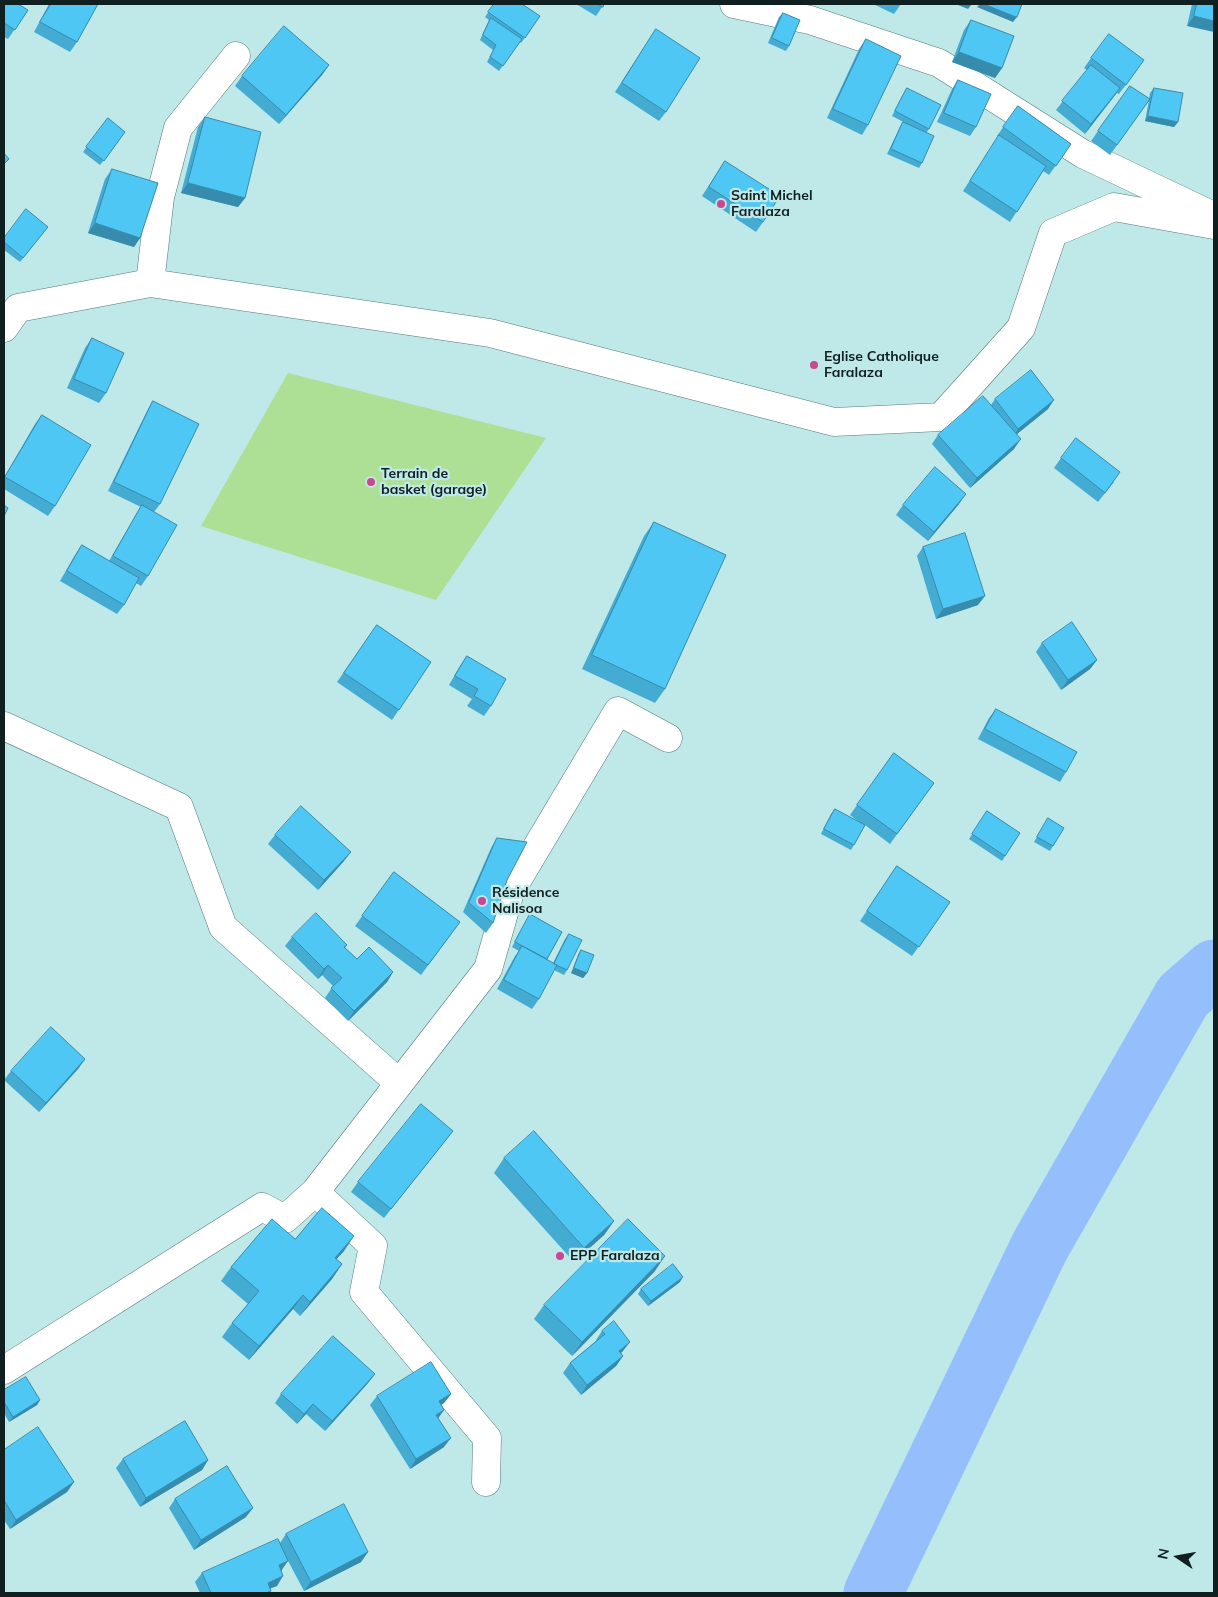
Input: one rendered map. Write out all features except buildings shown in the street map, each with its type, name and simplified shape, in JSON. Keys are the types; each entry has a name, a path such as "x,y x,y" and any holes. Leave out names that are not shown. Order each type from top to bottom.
{"street":[{"path":"734,4 810,20 938,63 1083,154 1214,217"},
{"path":"150,283 160,197 178,128 236,56"},
{"path":"4,328 18,308 150,283 490,333 834,422 941,418 1022,328 1053,233 1114,207 1214,224"},
{"path":"4,1370 262,1207 285,1219 315,1192 488,968 510,892 618,711 668,738"},
{"path":"4,726 179,807 223,928 399,1083"},
{"path":"315,1192 373,1246 364,1292 487,1438 486,1482"}],"green space":[{"name":"Terrain de basket (garage)","path":"288,373 546,438 436,600 201,526"}],"waterway":[{"path":"873,1593 1040,1246 1183,996 1214,969"}],"place":[{"name":"Saint Michel Faralaza","path":"721,204"},
{"name":"Eglise Catholique Faralaza","path":"814,365"},
{"name":"Terrain de basket (garage)","path":"371,482"},
{"name":"Résidence Nalisoa","path":"482,901"},
{"name":"EPP Faralaza","path":"560,1256"}]}
